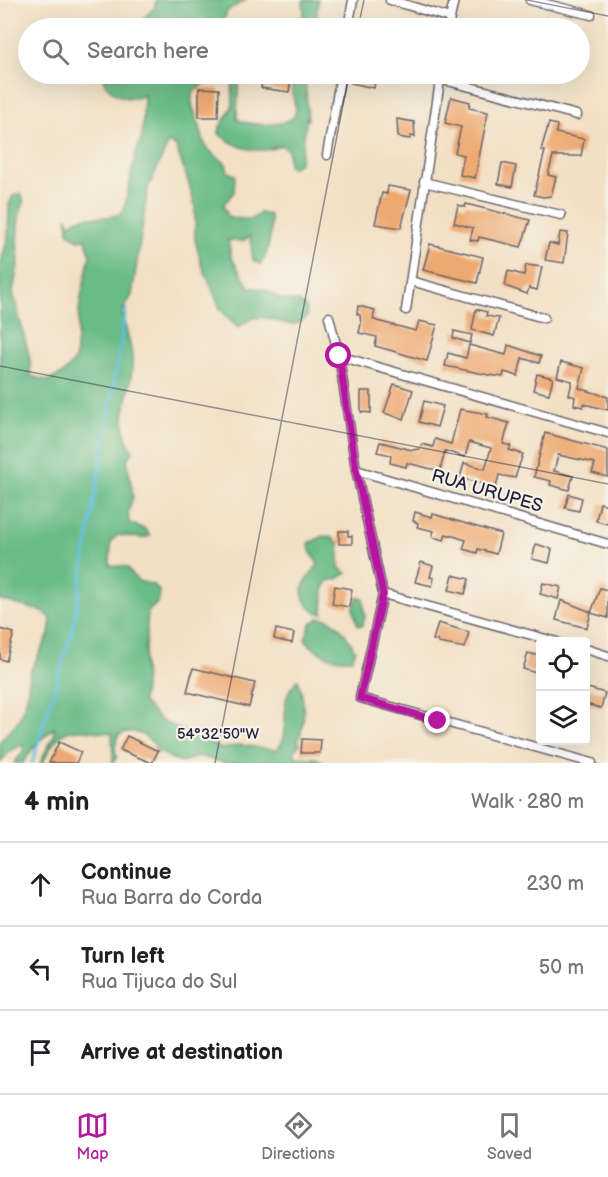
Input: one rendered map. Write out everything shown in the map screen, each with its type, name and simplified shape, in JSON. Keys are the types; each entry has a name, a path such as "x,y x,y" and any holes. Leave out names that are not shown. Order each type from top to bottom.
{"street":[{"path":"350,18 353,0"},
{"path":"390,0 450,18 454,0"},
{"path":"530,0 591,15"},
{"path":"327,155 339,84"},
{"path":"406,310 439,84"},
{"path":"469,84 577,114"},
{"path":"424,182 561,215"},
{"path":"411,281 544,318"},
{"path":"329,317 339,356 356,470 383,594 360,698 592,763"},
{"path":"339,356 608,433"},
{"name":"RUA URUPES","path":"356,470 608,544"},
{"path":"383,594 539,637"},
{"path":"590,651 608,656"}],"green space":[{"path":"156,0 246,0 228,10 224,18 144,18 155,7"},
{"path":"303,0 318,0 317,18 301,18 304,13"},
{"path":"205,84 193,93 192,104 206,146 226,164 228,172 235,175 234,192 223,205 229,218 249,219 260,213 270,215 270,241 260,264 253,260 250,236 243,241 228,240 231,257 249,287 266,290 280,299 299,302 306,307 307,316 295,324 268,318 254,318 238,328 221,310 201,263 195,239 195,207 189,184 176,147 169,142 148,188 132,295 122,313 132,354 132,373 124,418 124,429 133,452 127,459 133,496 128,513 129,523 145,529 150,536 142,538 118,535 111,541 110,565 127,567 138,581 154,585 160,592 159,601 148,612 144,663 145,689 142,701 160,720 222,749 240,745 276,750 282,743 284,735 287,697 298,680 304,711 298,741 300,744 294,751 296,757 315,758 326,763 225,763 199,756 182,762 162,753 154,753 156,746 152,742 139,733 129,732 118,735 115,748 117,757 113,763 112,733 78,730 63,734 56,740 43,763 40,763 54,735 54,728 36,744 23,763 14,763 23,752 23,744 9,752 0,762 0,741 19,720 27,697 30,672 49,635 51,618 41,611 0,600 0,265 8,238 9,204 13,196 21,193 24,202 19,217 17,242 19,259 13,292 30,359 31,376 48,381 64,373 75,360 80,302 90,255 86,239 78,240 68,232 67,216 70,225 83,218 111,216 124,210 136,153 142,137 144,95 126,98 115,93 106,85"},
{"path":"232,84 239,84 237,119 243,122 266,124 289,120 294,117 296,109 292,84 306,84 308,121 307,116 300,162 293,167 288,166 288,150 282,145 266,150 249,149 219,134 220,127 233,105"},
{"path":"324,536 333,538 339,544 339,568 347,573 328,581 324,587 323,614 318,613 307,604 303,590 305,582 318,564 310,551 309,543"},
{"path":"358,597 363,598 365,617 362,626 358,626 353,609"},
{"path":"319,618 331,621 341,629 355,651 352,659 339,659 326,655 309,644 305,639 311,623"}],"building":[{"path":"262,84 290,84 289,92 261,88"},
{"path":"356,84 375,84 374,88"},
{"path":"199,88 219,89 218,117 199,117"},
{"path":"451,97 470,102 469,108 488,112 475,178 460,175 464,155 455,153 461,127 445,123"},
{"path":"397,119 414,122 415,137 411,136 410,139 398,137"},
{"path":"549,123 557,125 556,133 584,139 581,156 553,156 548,175 556,177 551,196 543,197 534,195 545,151 541,150"},
{"path":"502,163 516,166 512,187 498,184"},
{"path":"388,186 411,190 401,228 375,224 382,193 387,194"},
{"path":"466,204 530,220 521,247 479,237 478,241 470,240 473,228 454,223 458,205 465,207"},
{"path":"560,232 568,233 564,263 545,260 549,243 558,245"},
{"path":"430,244 483,257 477,283 423,270"},
{"path":"526,265 542,267 537,290 529,288 527,294 505,286 508,271 524,275"},
{"path":"358,306 375,310 373,319 377,321 416,331 419,321 437,325 427,361 375,346 377,337 359,333 361,324 360,315 357,314"},
{"path":"476,309 487,312 486,316 499,318 494,336 472,330"},
{"path":"454,331 472,335 470,343 453,338"},
{"path":"469,345 506,355 508,345 541,356 539,363 522,358 518,376 504,372 503,377 445,366 448,353 466,358"},
{"path":"561,362 584,368 579,388 608,397 608,410 584,404 583,407 574,405 575,397 569,395 572,381 557,377"},
{"path":"537,374 553,378 549,394 533,390"},
{"path":"394,384 413,390 404,419 384,413"},
{"path":"361,391 371,391 371,413 361,412"},
{"path":"424,401 443,406 437,427 419,422"},
{"path":"460,409 488,414 487,417 509,423 503,444 511,446 509,450 523,454 515,478 499,475 496,487 460,478 464,463 485,469 491,448 469,442 465,457 445,451 440,471 407,463 406,467 390,463 391,455 377,452 380,442 412,450 420,449 422,444 433,447 435,439 451,444"},
{"path":"545,433 608,450 608,477 592,473 595,463 558,455 554,471 573,476 569,490 550,485 551,481 534,477"},
{"path":"569,494 582,498 579,511 565,508"},
{"path":"600,503 608,505 608,524 596,521"},
{"path":"415,512 432,517 433,514 501,534 496,554 478,549 477,553 463,549 466,540 446,534 444,540 432,537 434,531 417,527 418,523 413,521"},
{"path":"339,531 348,531 348,536 352,536 352,544 339,544"},
{"path":"536,544 552,549 549,563 532,559"},
{"path":"421,562 433,566 430,577 434,578 432,586 415,582"},
{"path":"453,575 469,579 465,594 449,590"},
{"path":"543,583 561,587 558,599 540,594"},
{"path":"335,586 352,589 349,607 332,604"},
{"path":"600,588 608,590 608,618 591,613"},
{"path":"561,600 591,612 587,628 556,620"},
{"path":"438,623 469,632 465,648 433,640"},
{"path":"0,629 14,633 6,661 0,659"},
{"path":"276,629 294,633 292,643 274,639"},
{"path":"528,653 536,655 536,673 523,669"},
{"path":"193,668 255,683 249,707 187,692"},
{"path":"590,689 605,693 601,708 590,705"},
{"path":"127,736 158,751 152,763 120,750"},
{"path":"302,739 321,740 320,753 301,753"},
{"path":"59,742 81,752 76,763 49,763"}],"waterway":[{"path":"32,763 73,628 126,310"}],"route":[{"path":"339,356 356,470 383,594 360,698 438,721"}]}
